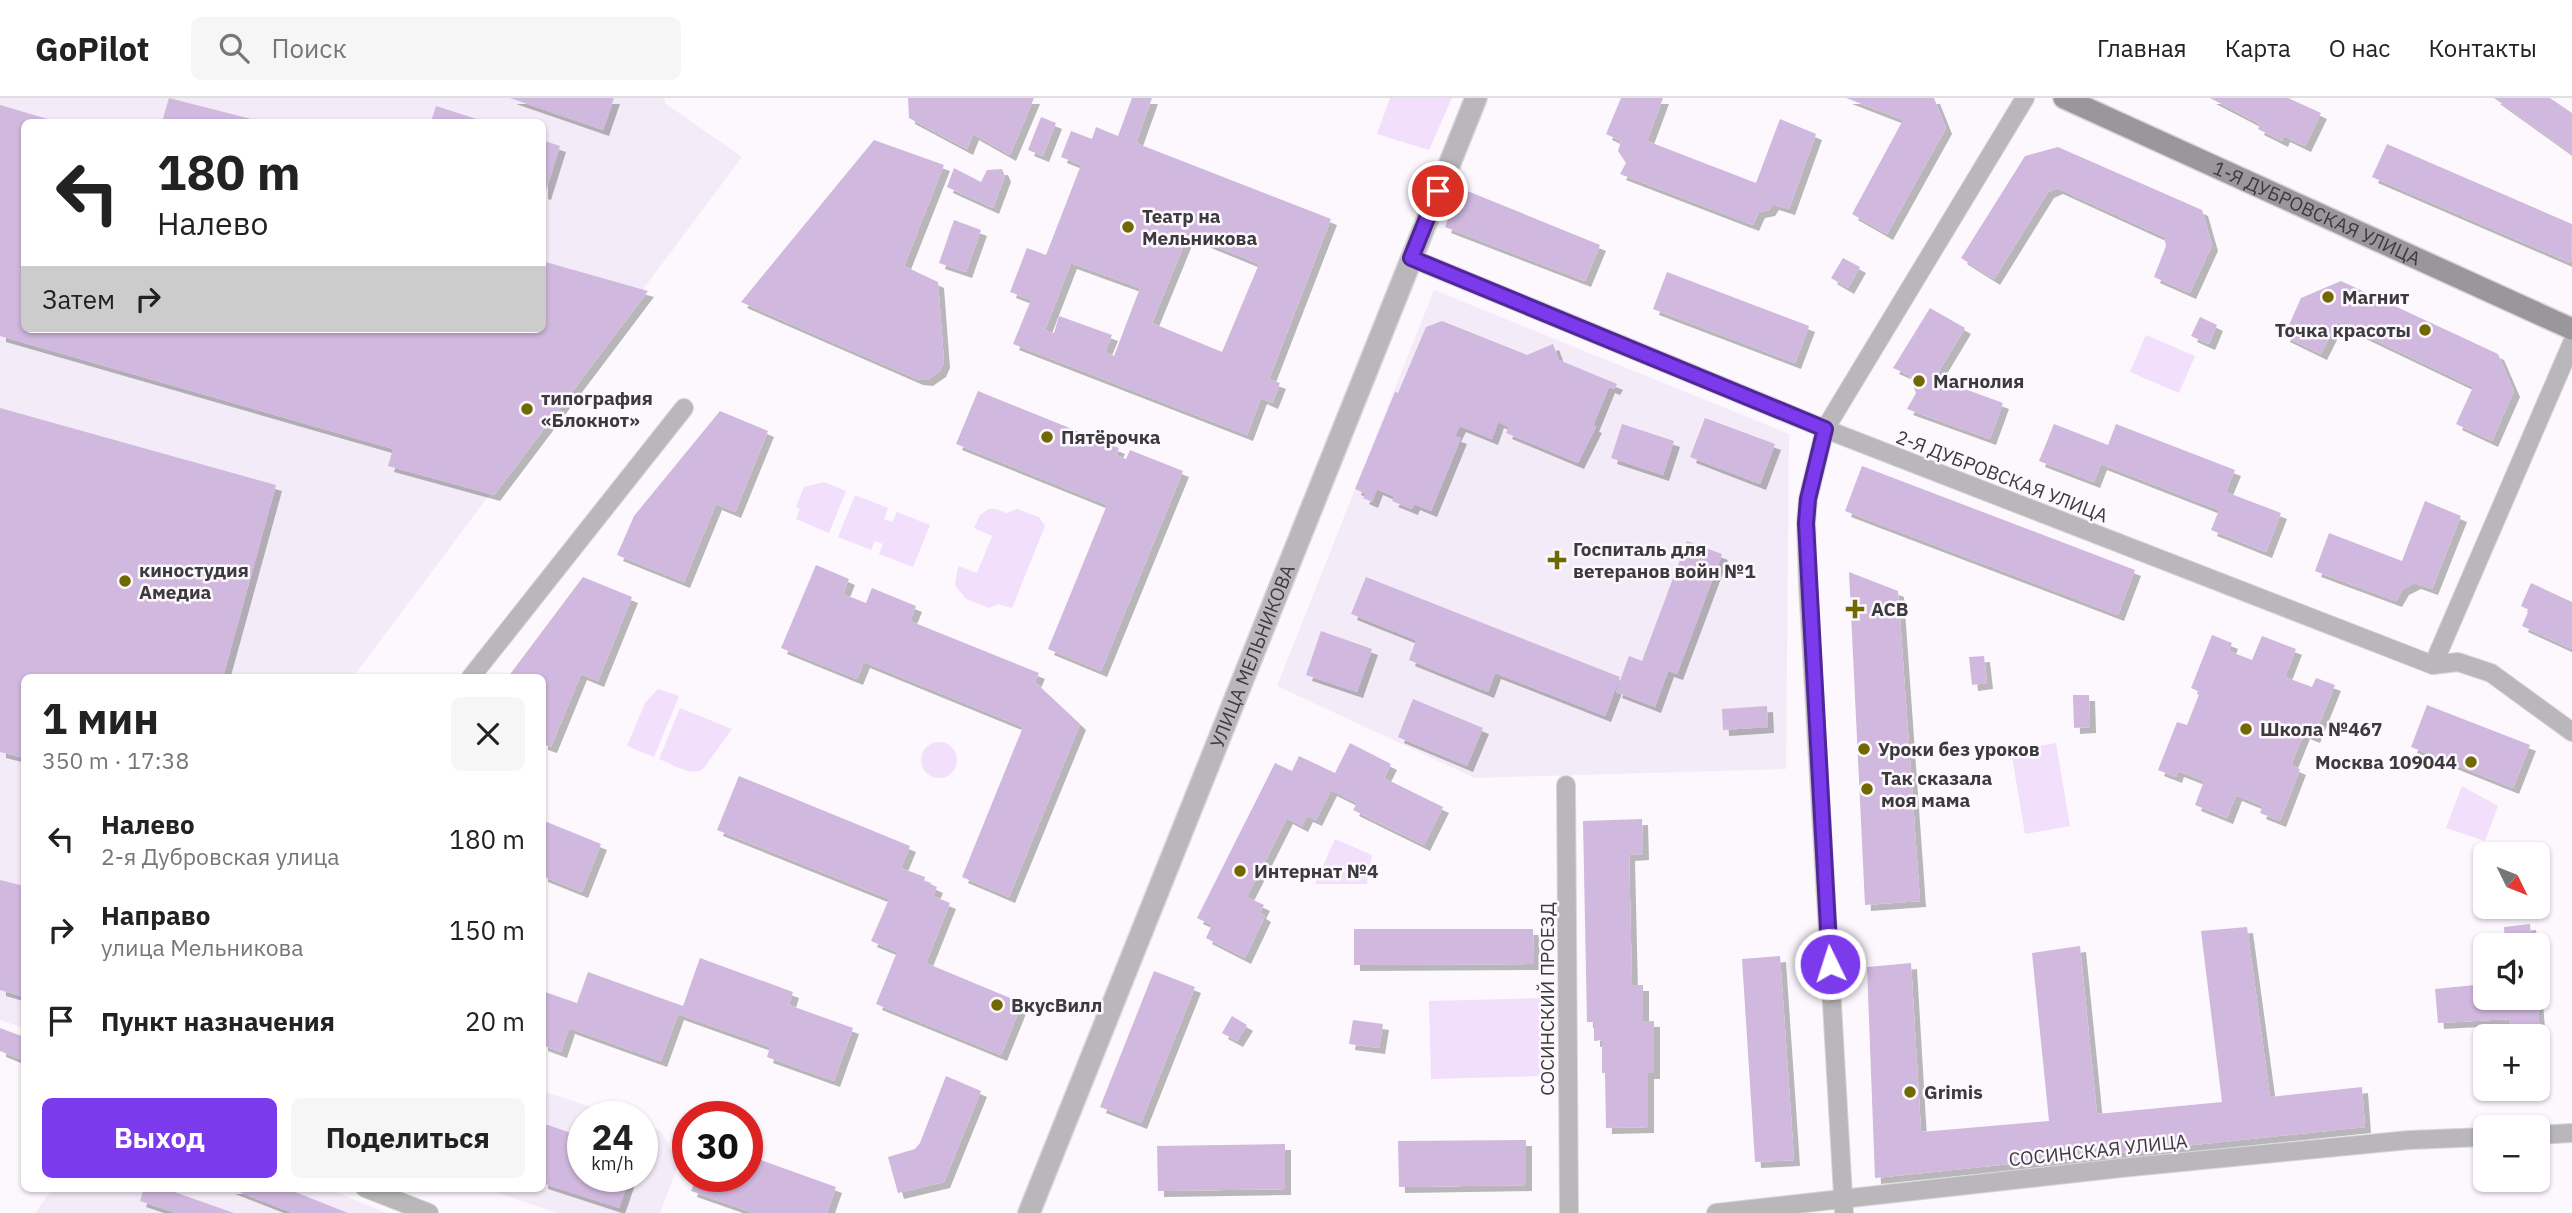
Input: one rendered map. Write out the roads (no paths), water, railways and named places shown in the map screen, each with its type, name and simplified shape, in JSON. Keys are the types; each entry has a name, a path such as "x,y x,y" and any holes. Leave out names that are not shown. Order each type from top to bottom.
{"main road":[{"name":"1-Я ДУБРОВСКАЯ УЛИЦА","path":"2064,98 2572,329"}],"street":[{"name":"УЛИЦА МЕЛЬНИКОВА","path":"1029,1213 1476,98"},
{"path":"1843,1206 1806,553 1808,499 1825,429 2025,98"},
{"name":"2-Я ДУБРОВСКАЯ УЛИЦА","path":"1411,258 1825,429 2433,665 2458,662 2491,673 2572,732"},
{"path":"2433,665 2572,343"},
{"path":"473,674 684,408"},
{"name":"СОСИНСКИЙ ПРОЕЗД","path":"1566,785 1569,1213"},
{"path":"2550,1134 2572,1133"},
{"name":"СОСИНСКАЯ УЛИЦА","path":"1716,1213 1843,1206 2135,1167 2409,1140 2473,1137"},
{"path":"375,1192 429,1213"}],"place":[{"name":"Театр на Мельникова","path":"1128,227"},
{"name":"Магнит","path":"2328,297"},
{"name":"Точка красоты","path":"2425,330"},
{"name":"Магнолия","path":"1919,381"},
{"name":"типография «Блокнот»","path":"527,409"},
{"name":"Пятёрочка","path":"1047,437"},
{"name":"Госпиталь для ветеранов войн №1","path":"1557,560"},
{"name":"киностудия Амедиа","path":"125,581"},
{"name":"АСВ","path":"1855,609"},
{"name":"Школа №467","path":"2246,729"},
{"name":"Уроки без уроков","path":"1864,749"},
{"name":"Москва 109044","path":"2471,762"},
{"name":"Так сказала моя мама","path":"1867,789"},
{"name":"Интернат №4","path":"1240,871"},
{"name":"ВкусВилл","path":"997,1005"},
{"name":"Grimis","path":"1910,1092"}]}
